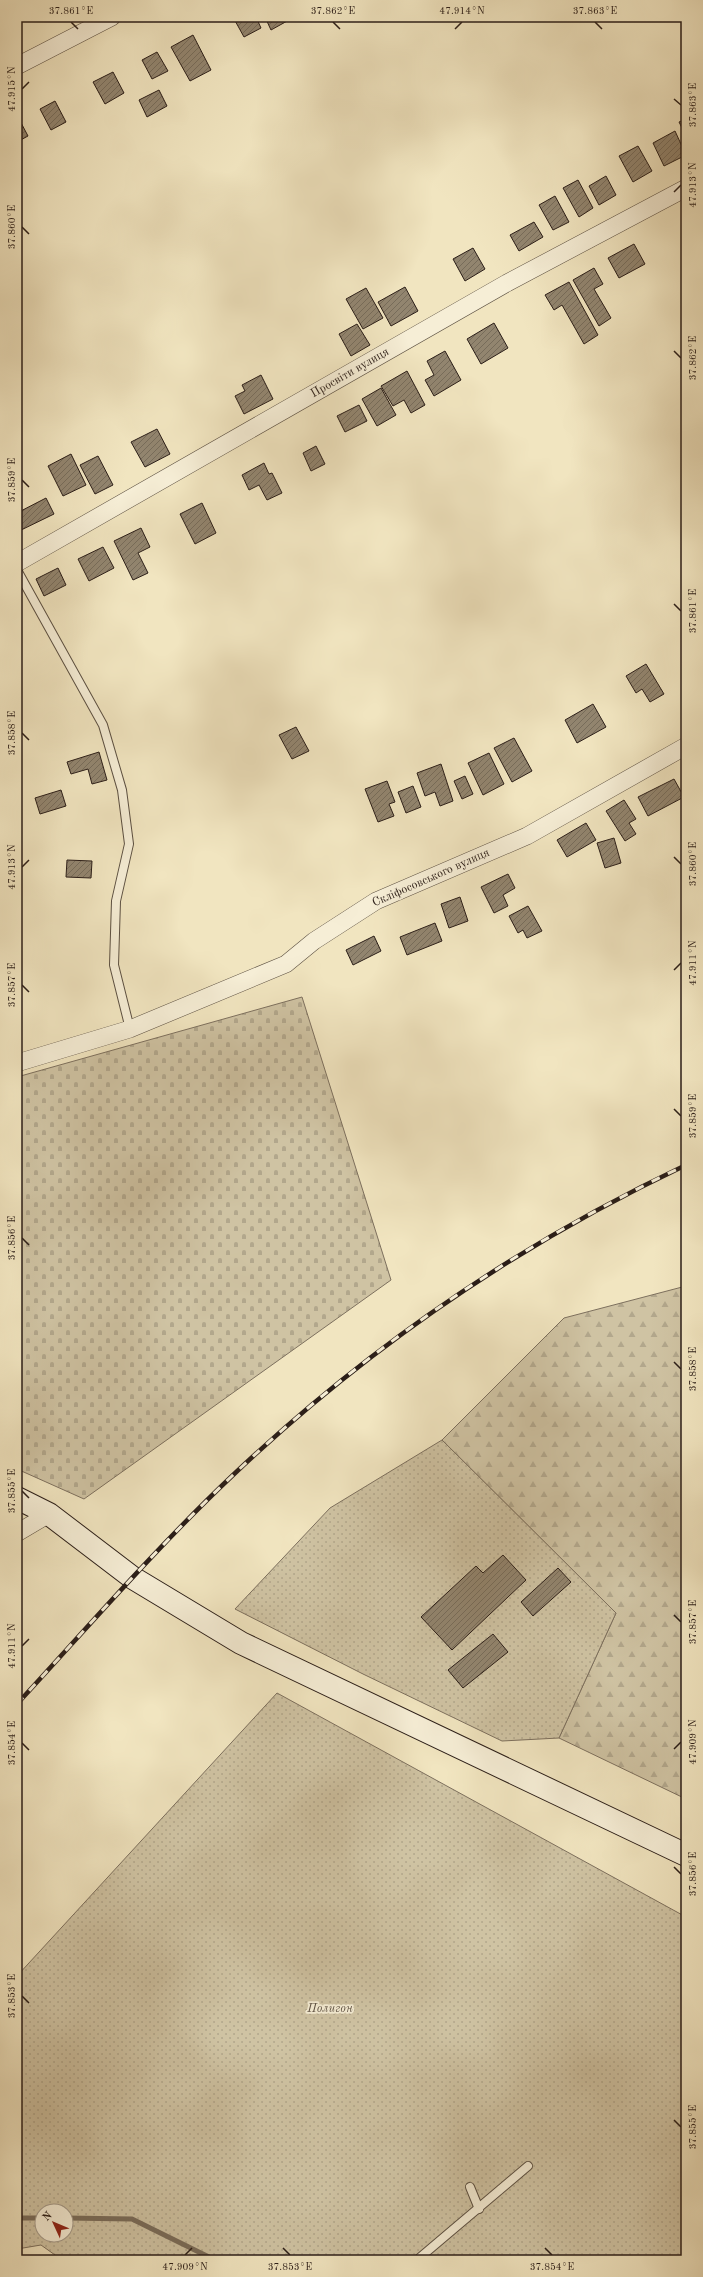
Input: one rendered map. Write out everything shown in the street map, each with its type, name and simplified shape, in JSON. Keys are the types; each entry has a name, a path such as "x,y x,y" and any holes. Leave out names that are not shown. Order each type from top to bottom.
{"main road":[{"path":"17,1498 49,1514 132,1578 241,1643 686,1855"}],"street":[{"path":"17,66 112,17"},
{"name":"Просвіти вулиця","path":"17,563 507,283 686,188"},
{"name":"Скліфосовського вулиця","path":"17,1063 130,1029 286,964 314,941 376,901 527,836 686,746"},
{"path":"17,1533 49,1514"}],"lane":[{"path":"17,570 103,725 122,790 129,844 116,901 114,965 130,1029"},
{"path":"417,2260 528,2166"},
{"path":"470,2187 479,2209"}],"green space":[{"path":"302,997 391,1280 84,1499 17,1469 17,1077"},
{"path":"686,1286 686,1799 559,1738 616,1613 442,1440 564,1318"},
{"path":"442,1440 616,1613 559,1738 502,1741 363,1674 235,1609 330,1508"},
{"name":"Полигон","path":"277,1693 686,1917 686,2260 62,2260 41,2245 17,2249 17,1976"}],"building":[{"path":"233,17 256,17 261,28 244,37"},
{"path":"265,17 288,17 289,20 271,30"},
{"path":"193,35 211,70 190,81 171,47"},
{"path":"157,52 168,71 152,79 142,60"},
{"path":"113,72 124,93 105,104 93,82"},
{"path":"159,90 167,106 147,117 139,100"},
{"path":"55,101 66,122 51,130 40,109"},
{"path":"19,119 28,136 17,142 17,120"},
{"path":"686,119 686,136 679,122"},
{"path":"675,131 686,155 664,166 653,143"},
{"path":"638,146 652,171 633,182 619,156"},
{"path":"606,176 616,195 599,205 589,186"},
{"path":"578,180 593,208 579,217 563,188"},
{"path":"555,196 569,222 553,230 539,205"},
{"path":"534,222 543,237 519,251 510,235"},
{"path":"634,244 645,264 619,278 608,258"},
{"path":"473,248 485,269 465,281 453,259"},
{"path":"594,268 603,284 594,289 611,318 599,326 573,280"},
{"path":"569,282 598,335 584,344 562,305 554,310 545,295"},
{"path":"405,287 418,311 391,326 378,302"},
{"path":"366,288 383,318 363,329 346,299"},
{"path":"494,323 508,348 481,364 467,339"},
{"path":"357,324 370,345 351,356 339,334"},
{"path":"445,351 461,380 434,396 425,380 434,375 427,361"},
{"path":"407,371 425,405 411,413 404,400 393,406 381,386"},
{"path":"261,375 273,399 244,414 235,396 245,391 242,385"},
{"path":"381,388 396,415 377,426 362,399"},
{"path":"359,405 367,421 345,432 337,416"},
{"path":"157,429 170,454 145,467 131,442"},
{"path":"316,446 325,464 311,471 303,453"},
{"path":"71,454 86,485 63,496 48,466"},
{"path":"98,456 113,485 95,494 80,465"},
{"path":"264,463 269,474 272,473 282,493 267,500 259,485 249,490 242,475"},
{"path":"46,498 54,514 17,532 17,513"},
{"path":"202,503 216,533 195,544 180,514"},
{"path":"141,528 150,547 138,553 148,573 133,580 114,541"},
{"path":"103,547 114,568 89,581 78,559"},
{"path":"58,568 66,585 44,596 36,579"},
{"path":"646,664 664,694 650,702 642,689 636,693 626,676"},
{"path":"593,704 606,727 577,743 565,720"},
{"path":"296,727 309,751 292,759 279,735"},
{"path":"514,738 532,771 512,782 494,748"},
{"path":"99,752 107,780 92,784 88,769 71,774 67,762"},
{"path":"489,753 504,784 483,795 468,763"},
{"path":"441,764 453,801 440,806 435,792 425,796 417,773"},
{"path":"465,776 473,794 462,799 454,781"},
{"path":"674,779 684,797 648,816 638,797"},
{"path":"387,781 395,802 389,804 394,816 378,822 365,789"},
{"path":"413,786 421,807 406,813 398,792"},
{"path":"61,790 66,806 40,814 35,798"},
{"path":"624,800 636,819 629,823 636,834 625,841 606,811"},
{"path":"586,823 596,840 567,857 557,840"},
{"path":"614,838 621,863 605,868 597,843"},
{"path":"67,860 92,861 91,878 66,877"},
{"path":"508,874 515,888 503,895 508,906 494,913 481,887"},
{"path":"460,897 468,921 449,928 441,904"},
{"path":"528,906 542,931 527,938 523,930 518,933 509,916"},
{"path":"435,923 442,941 407,955 400,937"},
{"path":"374,936 381,951 353,965 346,950"},
{"path":"503,1555 526,1580 452,1650 421,1617 476,1566 483,1573"},
{"path":"558,1568 571,1582 533,1616 521,1602"},
{"path":"493,1634 508,1652 463,1688 448,1670"}],"waterway":[{"path":"17,2218 34,2218"},
{"path":"74,2218 132,2219 215,2260"}],"railway":[{"path":"17,1704 176,1531 232,1476 337,1384 391,1342 447,1302 504,1265 563,1229 686,1165"}]}
